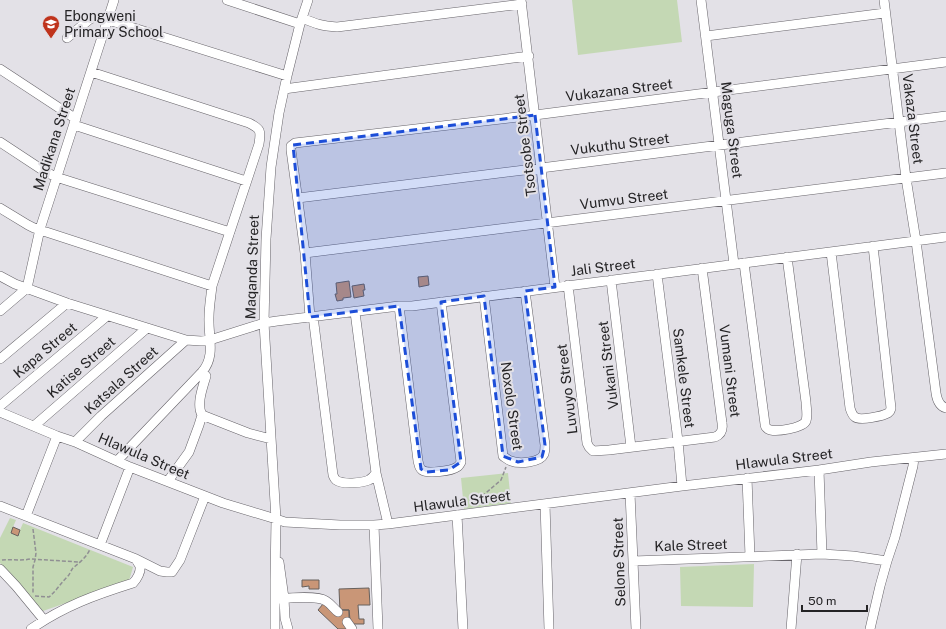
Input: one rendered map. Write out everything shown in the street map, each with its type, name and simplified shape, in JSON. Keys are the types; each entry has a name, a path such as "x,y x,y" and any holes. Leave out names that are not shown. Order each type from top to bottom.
{"street":[{"name":"Madikana Street","path":"27,288 40,229 114,0"},
{"path":"227,0 301,21 337,27 521,2"},
{"name":"Maqanda Street","path":"288,629 274,579 276,519 264,323 266,239 269,187 279,113 301,21 308,0"},
{"name":"Maguga Street","path":"702,0 734,264"},
{"name":"Vakaza Street","path":"884,0 906,178 937,400 940,405 946,408"},
{"name":"Tsotsobe Street","path":"521,2 529,56 555,287"},
{"path":"706,36 886,13"},
{"path":"67,38 90,19 108,19 287,76"},
{"path":"284,89 529,56"},
{"name":"Vukazana Street","path":"298,198 291,150 295,143 535,115 946,62"},
{"path":"0,70 75,122 246,181"},
{"path":"91,72 249,123 256,127 260,133 259,144 212,286 209,315 210,360 207,367 117,461"},
{"name":"Vukuthu Street","path":"298,198 720,146 946,116"},
{"path":"0,142 44,171 56,177 230,232"},
{"name":"Vumvu Street","path":"305,253 946,173"},
{"path":"298,198 333,475 339,482 350,483 370,479 376,473"},
{"path":"0,208 28,225 212,286"},
{"name":"Jali Street","path":"0,276 15,284 107,316 186,340 201,341 210,340 264,323 312,316 399,306 412,306 946,237"},
{"path":"831,252 850,408 854,417 863,419 888,413 892,406 873,246"},
{"path":"744,263 764,424 770,430 774,431 799,427 803,425 807,418 787,257"},
{"name":"Vumani Street","path":"678,441 715,437 720,434 722,430 702,268"},
{"name":"Samkele Street","path":"657,274 678,441 682,486"},
{"name":"Vukani Street","path":"612,280 631,447"},
{"name":"Luvuyo Street","path":"568,285 587,443 591,450 597,452 678,441"},
{"path":"0,311 27,288"},
{"name":"Noxolo Street","path":"484,296 503,456 510,461 518,462 536,460 542,457 545,450 525,291"},
{"path":"399,306 419,466 423,471 434,472 453,469 459,466 461,462 441,302"},
{"path":"0,359 67,303"},
{"path":"356,312 376,473 388,524"},
{"name":"Kapa Street","path":"0,406 107,316"},
{"name":"Katise Street","path":"34,426 147,328"},
{"name":"Katsala Street","path":"75,442 101,416 186,340"},
{"path":"168,481 189,452 199,425 202,415 199,405 206,376 202,372"},
{"name":"Hlawula Street","path":"0,412 75,442 130,467 223,503 285,522 340,525 374,526 682,486 819,470 871,462 946,454"},
{"path":"202,415 248,433 271,439"},
{"path":"26,516 57,436"},
{"path":"870,629 880,586 895,537 914,458"},
{"path":"96,546 130,467"},
{"path":"819,470 822,554"},
{"path":"747,478 750,556"},
{"name":"Selone Street","path":"630,493 636,629"},
{"path":"1,508 26,516 160,571 172,572 180,560 205,496"},
{"path":"545,504 549,629"},
{"path":"461,515 463,629"},
{"path":"374,526 378,629"},
{"path":"790,629 797,554"},
{"name":"Kale Street","path":"633,561 822,554 853,556 887,561"},
{"path":"31,629 56,613 79,602 133,583 137,580 140,572 140,566 136,560"},
{"path":"0,569 44,620"},
{"path":"280,599 318,598 326,601 338,612"},
{"name":"Maqanda Street","path":"275,629 280,599"}],"path":[{"path":"461,515 501,480 510,461"},
{"path":"33,527 36,560 33,567 34,591 32,596 49,598 55,589 68,576 72,569 77,566 79,562 96,546"},
{"path":"0,561 18,559 79,562"}],"highlighted area":[{"path":"535,115 555,287 525,291 545,445 542,457 518,462 503,456 484,296 441,302 461,462 449,470 426,472 421,469 399,306 310,317 293,145"}],"green space":[{"path":"572,0 677,0 682,42 578,55"},
{"path":"508,473 511,503 464,509 461,478"},
{"path":"10,518 16,520 13,527 20,530 23,523 133,567 129,581 43,611 0,563 0,538"},
{"path":"754,564 753,607 681,606 680,567"}],"building":[{"path":"428,276 429,285 419,287 418,277"},
{"path":"349,281 351,297 343,298 343,300 337,301 335,294 337,294 336,283"},
{"path":"364,284 364,296 354,298 352,286"},
{"path":"13,527 20,530 18,536 11,533"},
{"path":"302,580 319,580 319,589 309,589 309,586 302,587"},
{"path":"369,588 370,605 358,605 359,619 364,619 364,624 351,624 349,619 349,610 340,611 339,589"},
{"path":"323,604 340,610 349,610 351,629 338,629 318,610"}],"place":[{"name":"Ebongweni Primary School","path":"51,39"}]}
